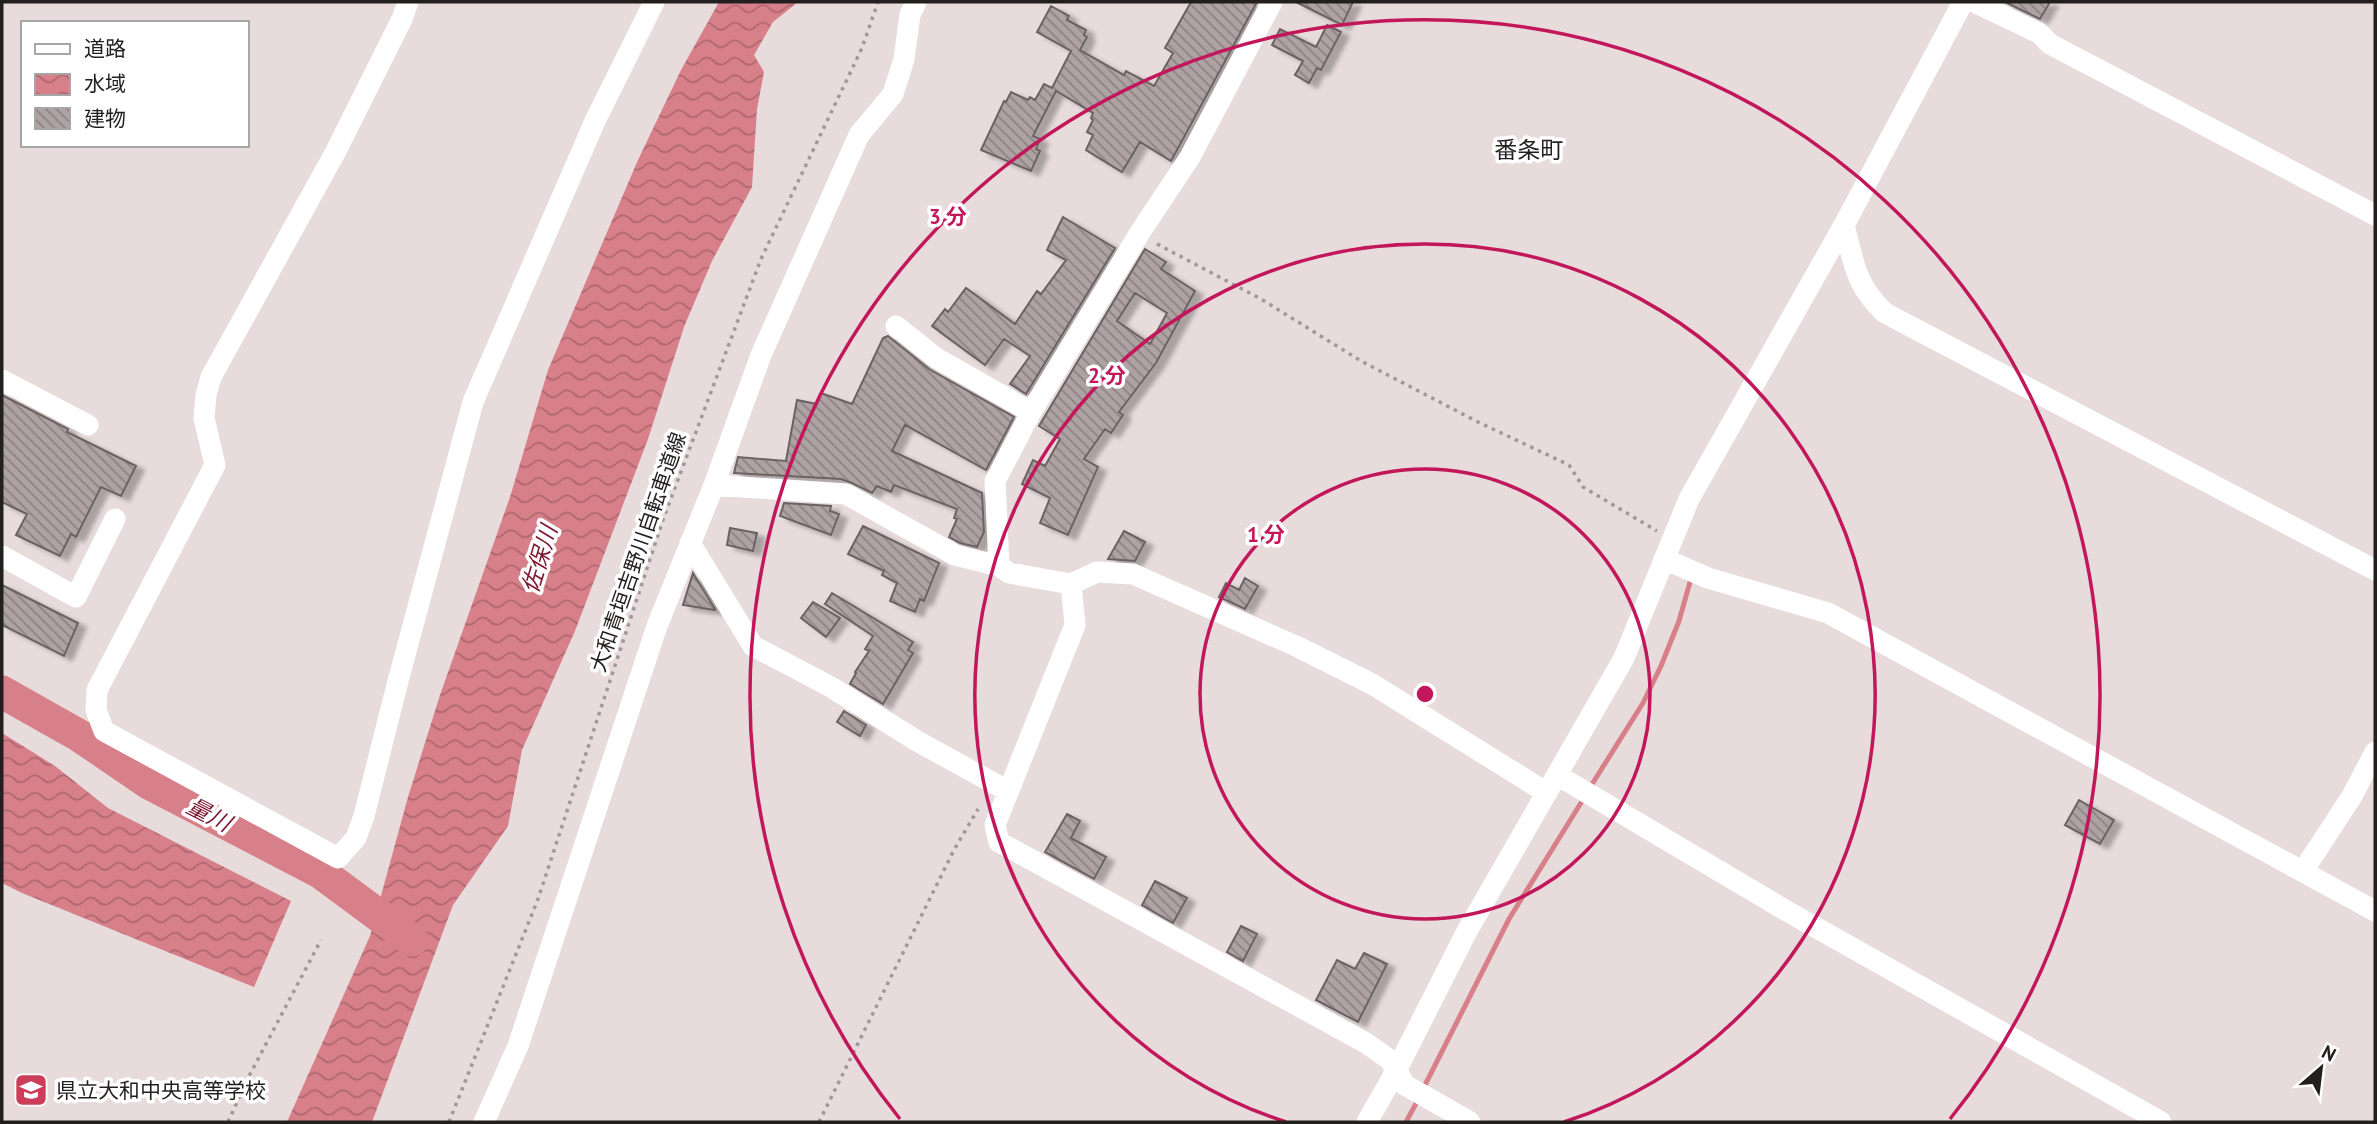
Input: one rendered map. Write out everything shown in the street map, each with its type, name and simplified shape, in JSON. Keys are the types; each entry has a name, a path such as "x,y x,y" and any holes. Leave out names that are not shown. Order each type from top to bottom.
{"street":[{"path":"408,2 336,151 211,377 206,395 205,418 215,465 97,690 96,710 104,731 338,858 356,838 364,816 473,402 595,121 654,2"},
{"path":"484,1122 518,1046 657,626 714,485 761,355 859,135 892,94 904,59 910,15 916,2"},
{"path":"999,566 995,481 1031,412 1139,234 1190,157 1272,2"},
{"path":"1974,2 2039,33 2050,44 2375,215"},
{"path":"1367,1122 1396,1072 1466,933 1624,658 1689,499 1843,225 1955,6"},
{"path":"1843,225 1861,283 1869,297 1885,313 2375,570"},
{"path":"896,326 936,358 1031,412"},
{"path":"2,380 88,425"},
{"path":"714,485 846,494 954,555 999,566 1009,572 1072,584 1097,572 1133,574 1298,647 1372,684 2161,1122"},
{"path":"2,556 76,597 116,519"},
{"path":"690,542 753,646 831,687 916,741 1008,791"},
{"path":"1664,559 1708,578 1828,613 2375,911"},
{"path":"1072,584 1075,625 995,825 999,842 1366,1044 1390,1060 1405,1085 1470,1122"},
{"path":"2303,872 2352,796 2375,752"}],"path":[{"name":"大和青垣吉野川自転車道線","path":"449,1122 538,899 664,517 761,259 862,48 878,2"},
{"path":"1139,234 1261,299 1361,361 1569,466 1583,487 1657,531 1672,536"},
{"path":"819,1122 954,850 979,809"},
{"path":"229,1122 248,1078 321,940"}],"water":[{"name":"佐保川","path":"719,2 798,2 773,22 754,55 764,72 757,109 752,187 712,261 684,327 648,439 575,631 522,750 508,826 453,905 372,1122 287,1122 370,936 408,797 440,695 510,497 548,370 638,160 681,70"},
{"path":"2,733 55,766 108,808 291,901 254,987 2,883"}],"building":[{"path":"1191,2 1257,2 1171,161 1140,142 1122,172 1086,150 1093,135 1087,132 1093,120 1093,113 1056,91 1033,136 1040,139 1036,149 1040,151 1031,171 981,150 1011,92 1028,100 1030,97 1035,100 1044,84 1052,88 1071,51 1037,32 1051,6 1069,16 1067,20 1086,30 1084,35 1087,37 1080,50 1124,75 1126,71 1154,86 1173,53 1165,48"},
{"path":"1296,2 1353,2 1342,25"},
{"path":"2005,2 2050,2 2040,19"},
{"path":"1327,25 1341,32 1321,70 1317,68 1309,83 1295,75 1303,61 1272,45 1280,29 1316,47"},
{"path":"1063,217 1115,248 1026,394 1010,384 1030,356 1004,339 985,365 932,326 945,309 948,312 966,288 1015,324 1037,291 1041,294 1066,260 1047,250"},
{"path":"1145,249 1166,262 1161,269 1195,291 1156,363 1119,412 1123,415 1111,433 1105,429 1084,459 1098,467 1068,535 1040,523 1050,498 1022,484 1033,460 1045,466 1060,439 1039,426","holes":["1135,293 1167,313 1150,344 1117,321"]},
{"path":"888,336 929,369 1014,417 986,470 905,425 892,451 982,493 984,532 977,547 949,537 957,519 954,518 957,509 894,485 891,492 877,486 872,493 841,479 734,473 738,457 786,461 797,400 817,404 821,393 852,404 883,338"},
{"path":"2,395 68,429 67,432 136,466 121,496 101,487 76,537 71,534 60,556 16,535 27,514 2,502"},
{"path":"784,503 831,506 830,511 839,514 831,535 780,516"},
{"path":"863,526 939,563 924,601 920,599 915,612 890,601 897,583 882,575 884,571 848,554"},
{"path":"730,528 757,533 753,551 727,545"},
{"path":"1124,531 1145,542 1135,561 1108,559"},
{"path":"693,573 715,609 715,610 683,605"},
{"path":"1245,578 1258,586 1245,609 1219,597 1226,583 1239,590"},
{"path":"2,585 78,623 64,656 2,625"},
{"path":"832,593 913,642 908,650 913,653 883,704 850,684 869,651 865,649 873,636 825,604"},
{"path":"813,602 840,618 826,637 801,618"},
{"path":"844,711 866,725 860,736 837,722"},
{"path":"2079,800 2114,820 2100,844 2065,825"},
{"path":"1067,814 1080,821 1071,838 1106,857 1094,879 1045,852"},
{"path":"1155,881 1187,898 1173,923 1142,905"},
{"path":"1241,926 1257,934 1243,961 1227,952"},
{"path":"1364,953 1387,964 1358,1022 1316,1000 1337,960 1355,969"}],"waterway":[{"path":"1589,789 1643,703 1661,666 1679,621 1692,575"},
{"name":"量川","path":"2,692 80,736 149,783 320,872 412,940"},
{"path":"1423,1089 1509,919 1584,798"},
{"path":"1406,1122 1419,1098"}],"place":[{"name":"県立大和中央高等学校","path":"31,1090"}],"district":[{"name":"番条町","path":"1529,149"}]}
